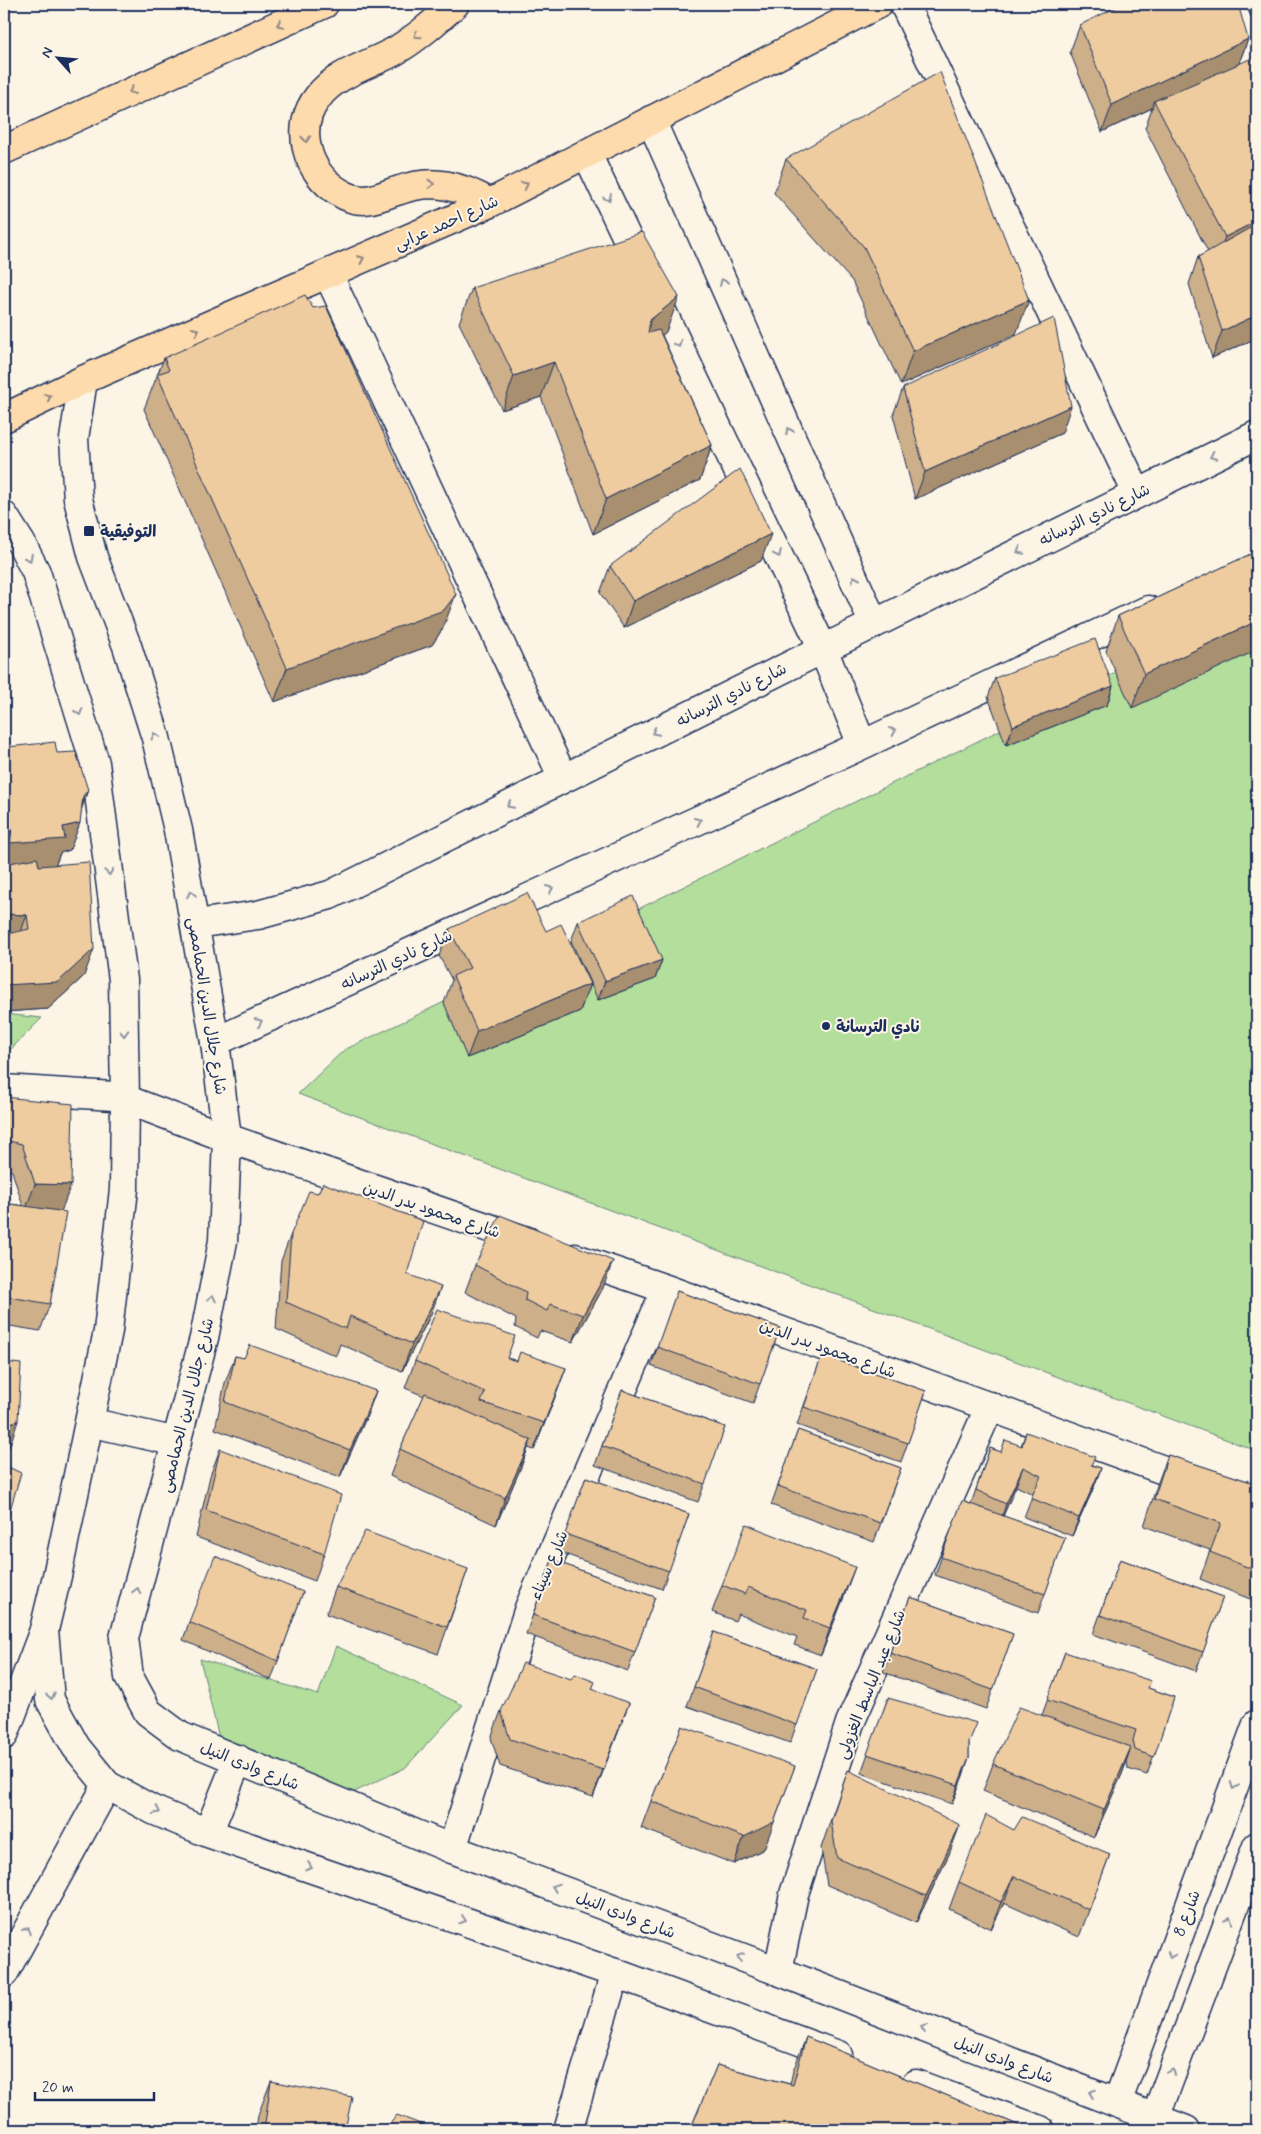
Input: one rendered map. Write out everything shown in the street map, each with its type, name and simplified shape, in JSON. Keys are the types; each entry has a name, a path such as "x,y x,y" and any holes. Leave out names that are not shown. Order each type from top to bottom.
{"main road":[{"path":"8,142 324,4"},
{"path":"454,4 431,26 396,50 331,84 317,98 308,115 305,135 307,154 315,171 328,186 345,196 363,200 427,183 449,184 470,191 490,203"},
{"name":"شارع احمد عرابى","path":"4,418 83,380 490,203 878,4"}],"street":[{"path":"904,4 1137,493"},
{"path":"1229,4 1257,63"},
{"path":"651,120 874,624"},
{"path":"587,154 823,649 862,745"},
{"path":"328,274 563,778"},
{"name":"شارع جلال الدين الحمامصى","path":"83,380 74,439 74,470 79,507 93,557 127,646 156,738 178,830 196,924 215,1042 227,1138 223,1241 219,1266 204,1338 124,1638"},
{"name":"شارع نادي الترسانه","path":"196,924 258,915 330,895 1257,435"},
{"path":"4,516 22,543 36,572 95,764 123,980 125,1099 124,1189 108,1331 44,1630 20,1698 4,1735"},
{"name":"شارع نادي الترسانه","path":"215,1042 862,745 1167,601"},
{"name":"شارع محمود بدر الدين","path":"4,1089 112,1096 144,1105 227,1138 666,1289 1257,1504"},
{"name":"شارع سيناء","path":"452,1849 529,1608 666,1289"},
{"name":"شارع عبد الباسط الغزولى","path":"778,1971 794,1894 850,1722 990,1406"},
{"path":"89,1422 177,1442"},
{"path":"44,1630 50,1700 76,1747 108,1785 154,1810 208,1833 615,1973 864,2065"},
{"name":"شارع وادى النيل","path":"124,1638 128,1677 148,1712 180,1736 452,1849 778,1971 1186,2130"},
{"name":"شارع 8","path":"1117,2103 1257,1724"},
{"path":"208,1833 238,1759"},
{"path":"4,1973 108,1785"},
{"path":"1155,2118 1257,1846"},
{"path":"568,2130 615,1973"},
{"path":"892,2076 1040,2130"}],"green space":[{"name":"نادي الترسانة","path":"1257,603 1257,1451 298,1094 344,1050 626,915"},
{"path":"4,1014 42,1018 4,1056"},
{"path":"336,1646 463,1705 405,1768 346,1796 220,1742 200,1659 318,1695"}],"building":[{"path":"1123,4 1238,4 1248,39 1112,105 1080,25"},
{"path":"1252,58 1257,69 1257,221 1225,237 1154,101"},
{"path":"940,72 1029,300 913,351 864,247 786,159"},
{"path":"1257,224 1257,315 1222,331 1198,257"},
{"path":"642,232 679,297 650,320 648,333 659,330 712,445 606,499 554,362 514,376 472,288"},
{"path":"305,295 313,308 326,306 456,594 444,610 287,668 157,374 169,370 164,358"},
{"path":"1054,318 1071,406 925,472 903,388"},
{"path":"740,469 771,534 633,601 610,566"},
{"path":"1257,551 1257,621 1144,674 1118,616"},
{"path":"1095,639 1113,686 1013,726 995,678"},
{"path":"55,742 57,753 76,752 88,790 83,796 80,823 63,827 65,839 10,843 12,829 4,829 4,760 6,759 7,747"},
{"path":"37,858 39,866 89,862 94,949 58,982 4,985 4,935 29,929 27,915 4,914 4,864"},
{"path":"527,893 546,931 561,924 590,984 477,1031 453,976 470,968 449,929"},
{"path":"633,896 662,960 605,981 578,922"},
{"path":"4,1097 73,1104 71,1185 35,1184 22,1144 4,1140"},
{"path":"323,1183 423,1221 407,1274 441,1287 412,1344 350,1316 346,1329 286,1302 291,1234 309,1191 318,1193"},
{"path":"4,1203 66,1212 50,1304 4,1296"},
{"path":"500,1215 613,1261 583,1315 550,1304 547,1311 525,1300 526,1292 475,1265"},
{"path":"677,1291 780,1328 760,1384 657,1347"},
{"path":"437,1309 515,1336 507,1358 517,1361 520,1352 566,1368 544,1423 481,1402 485,1392 415,1361"},
{"path":"250,1345 376,1391 350,1450 225,1402 235,1356 244,1358"},
{"path":"822,1355 926,1391 908,1443 804,1407"},
{"path":"4,1362 21,1364 18,1421 4,1424"},
{"path":"622,1390 725,1427 705,1484 602,1446"},
{"path":"425,1393 531,1440 505,1498 400,1449"},
{"path":"798,1430 901,1468 880,1523 778,1486"},
{"path":"1026,1432 1095,1457 1091,1465 1101,1468 1079,1518 1031,1498 1041,1476 1023,1467 1006,1504 976,1490 990,1448 1001,1452 1005,1440 1022,1446"},
{"path":"220,1449 341,1495 324,1554 206,1510"},
{"path":"1168,1455 1257,1484 1257,1571 1210,1552 1221,1523 1154,1499"},
{"path":"4,1465 21,1473 4,1530"},
{"path":"586,1477 689,1514 669,1571 565,1534"},
{"path":"962,1501 1065,1538 1045,1594 941,1557"},
{"path":"746,1524 855,1567 830,1628 804,1618 807,1610 748,1587 745,1594 722,1585"},
{"path":"365,1531 468,1569 447,1627 336,1587"},
{"path":"215,1556 303,1592 278,1661 189,1622"},
{"path":"1120,1559 1223,1597 1203,1652 1100,1615"},
{"path":"552,1560 655,1597 635,1652 533,1615"},
{"path":"910,1597 1013,1634 993,1690 890,1653"},
{"path":"714,1632 817,1669 797,1725 694,1687"},
{"path":"1065,1652 1151,1681 1148,1688 1174,1697 1154,1757 1135,1750 1133,1740 1136,1730 1047,1700"},
{"path":"523,1663 571,1679 575,1674 595,1682 592,1689 629,1703 603,1770 510,1739 501,1711"},
{"path":"888,1698 977,1723 969,1742 969,1757 958,1785 867,1754"},
{"path":"1019,1707 1131,1747 1104,1810 993,1764"},
{"path":"682,1726 795,1766 774,1822 744,1837 651,1801"},
{"path":"848,1770 960,1825 926,1896 837,1858 831,1821"},
{"path":"986,1815 1014,1830 1022,1817 1110,1854 1089,1910 1014,1876 1001,1902 959,1882"},
{"path":"806,2037 1030,2130 696,2130 691,2128 717,2065 793,2085"},
{"path":"271,2081 352,2097 345,2130 264,2130"},
{"path":"397,2115 436,2130 385,2130"}],"place":[{"name":"التوفيقية","path":"89,531"},
{"name":"نادي الترسانة","path":"826,1026"}]}
